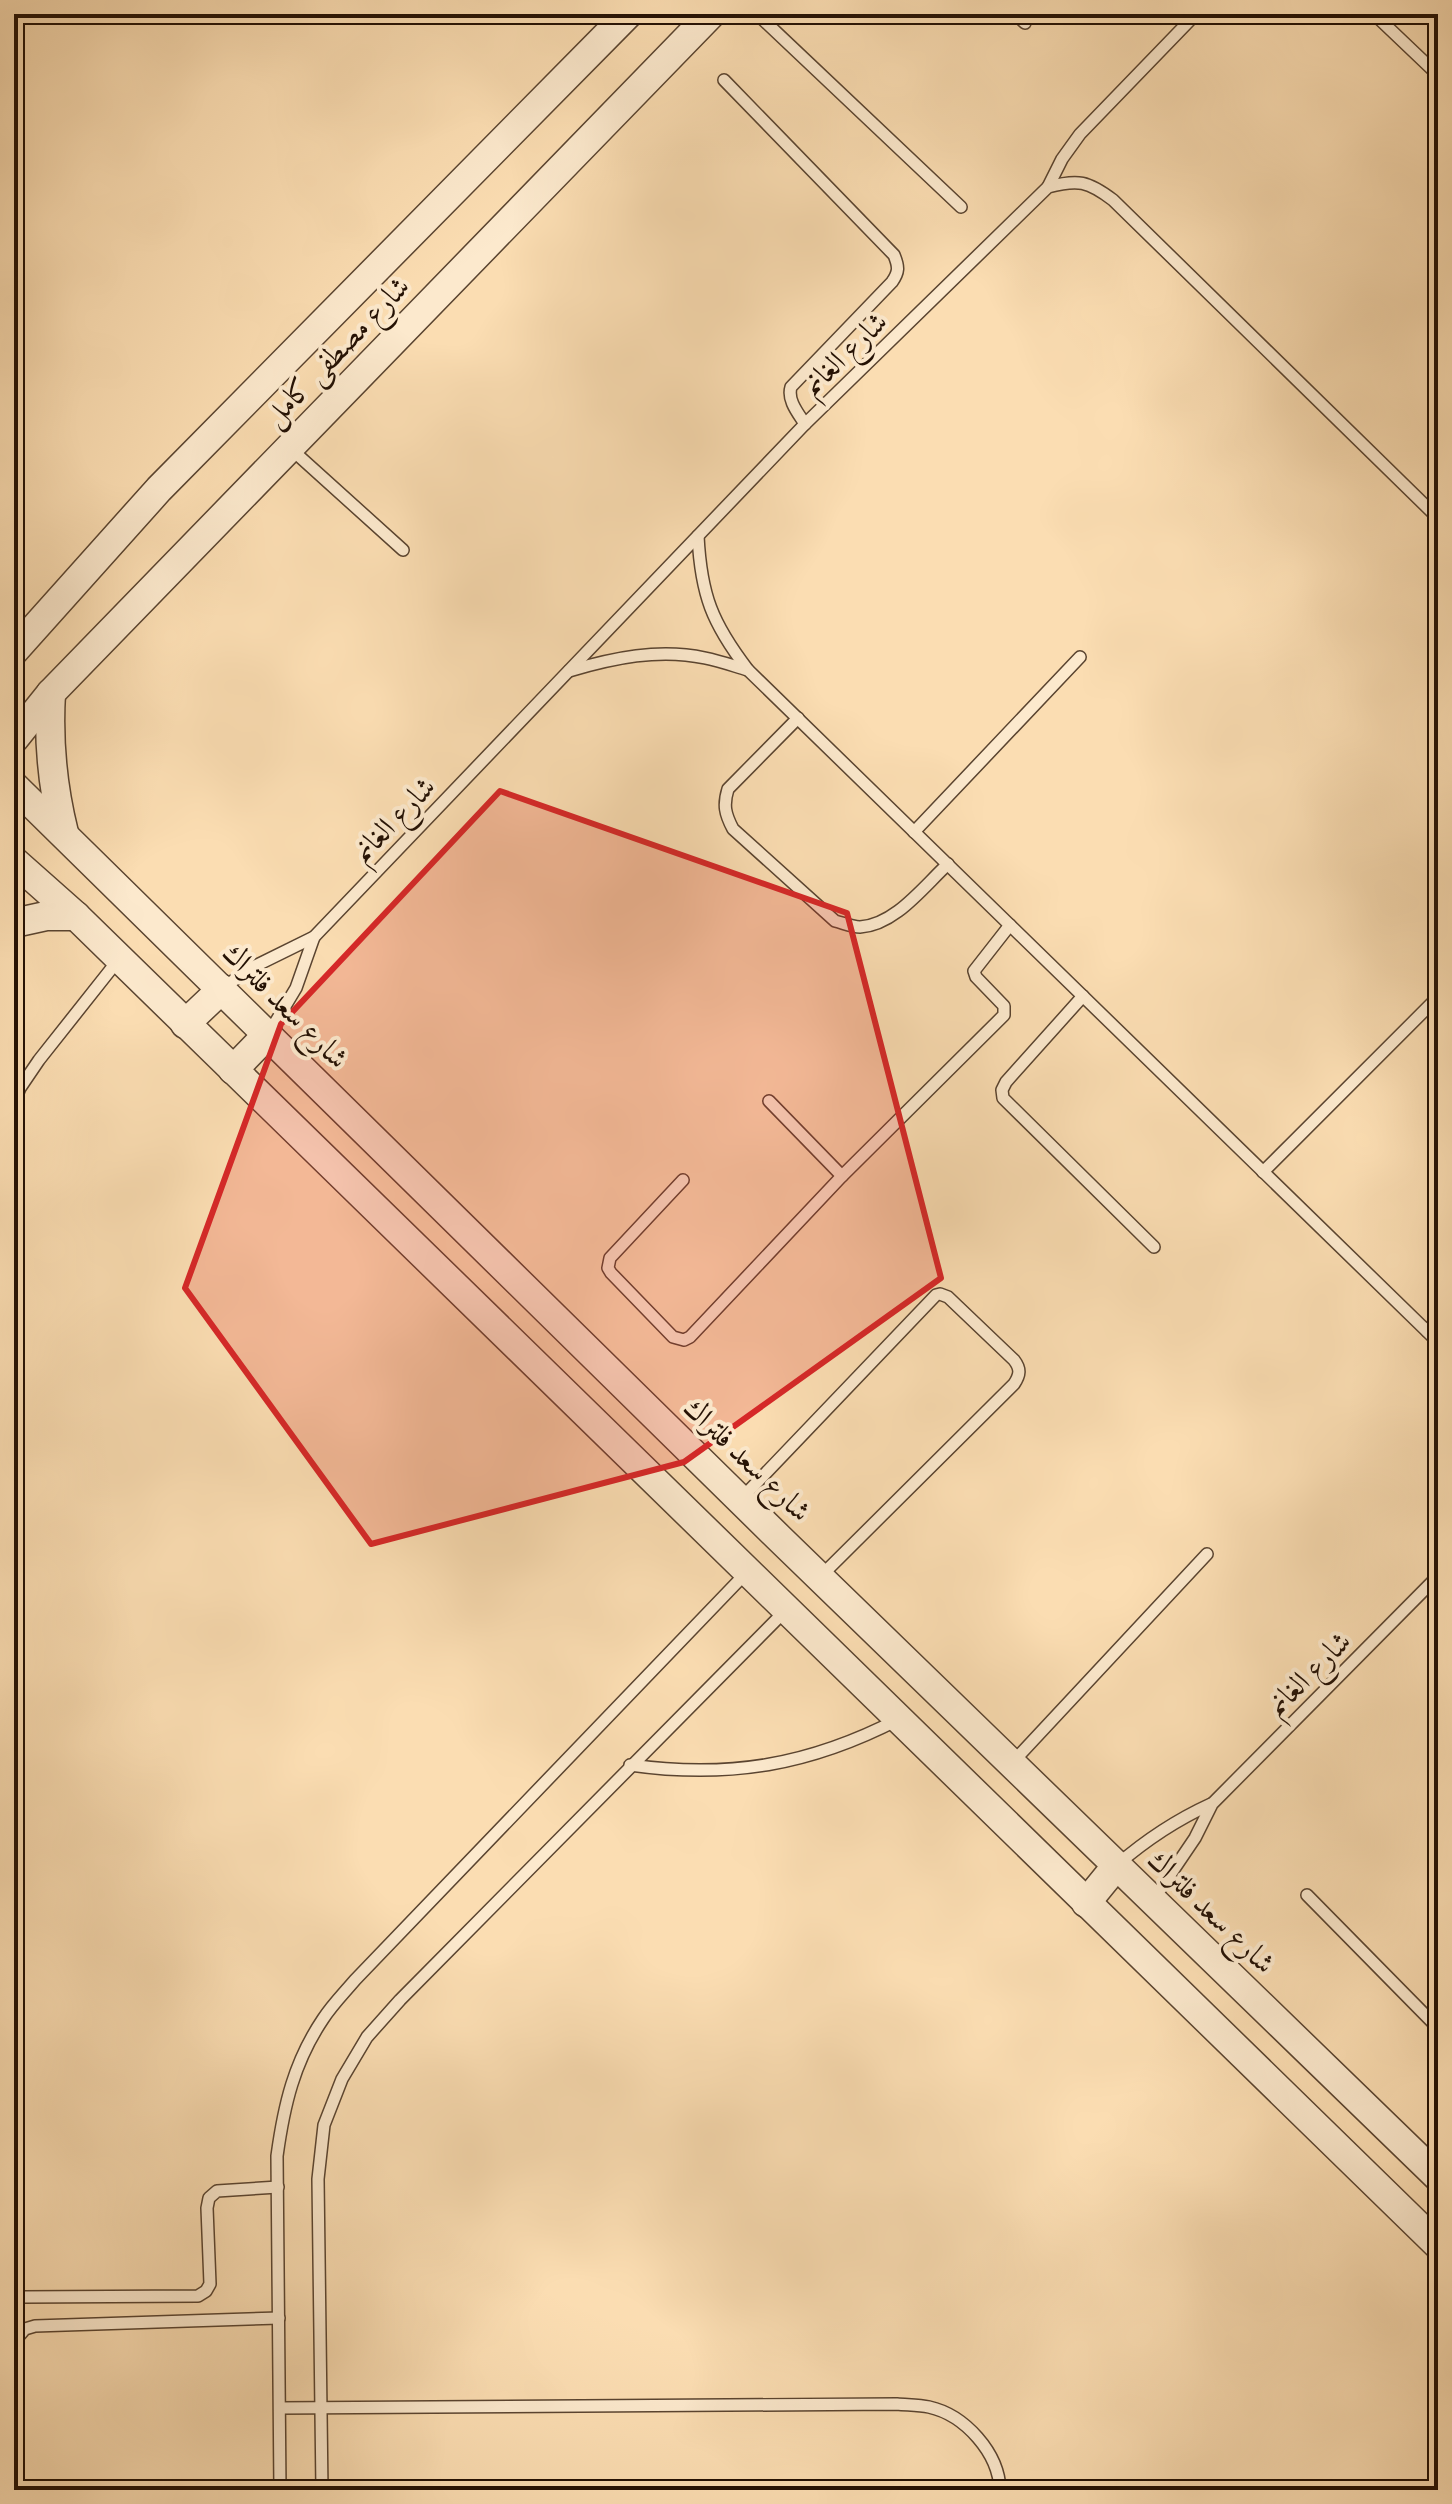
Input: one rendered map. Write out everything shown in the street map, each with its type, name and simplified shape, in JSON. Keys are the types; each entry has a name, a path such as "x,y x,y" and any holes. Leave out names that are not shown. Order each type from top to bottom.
{"street":[{"name":"شارع مصطفى كامل","path":"14,651 159,489 628,14"},
{"name":"شارع مصطفى كامل","path":"14,739 51,693 711,14"},
{"path":"51,693 50,764 55,799 65,833"},
{"name":"شارع سعد فلتراك","path":"14,786 740,1500 1438,2177"},
{"path":"14,861 76,916 1438,2245"},
{"path":"14,923 46,916 76,916"},
{"path":"185,1024 222,989"},
{"path":"233,1070 268,1034"},
{"path":"747,1572 779,1538"},
{"path":"787,1609 821,1576"},
{"path":"1086,1903 1117,1865"},
{"path":"1121,1935 1152,1901"}],"lane":[{"path":"757,14 961,207"},
{"path":"1015,14 1025,23"},
{"name":"شارع الغانم","path":"222,989 261,962 314,937 805,424 1048,187 1062,159 1080,134 1196,14"},
{"path":"1374,14 1438,75"},
{"path":"724,80 894,255 899,267 892,282 791,387 791,401 805,424"},
{"path":"1048,187 1071,181 1094,186 1113,200 1438,518"},
{"path":"289,448 403,550"},
{"path":"698,536 700,572 709,608 726,641 748,670 1438,1342"},
{"path":"568,671 612,658 658,654 704,657 748,670"},
{"path":"914,832 1080,657"},
{"path":"798,718 728,789 724,802 726,816 733,829 835,921 857,927 879,923 898,911 948,864"},
{"path":"683,1180 610,1258 608,1268 673,1337 684,1340 842,1176 1004,1015 1004,1006 974,971 1010,925"},
{"name":"شارع الغانم","path":"268,1034 296,988 314,937"},
{"path":"14,1103 39,1060 119,959"},
{"path":"1083,996 1006,1082 1002,1090 1003,1098 1154,1247"},
{"path":"1263,1172 1438,997"},
{"path":"769,1101 842,1176"},
{"path":"740,1500 936,1295 948,1297 1019,1368 1019,1377 821,1576"},
{"path":"1427,1331 1438,1319"},
{"path":"1012,1763 1207,1554"},
{"path":"280,2490 277,2156 284,2107 300,2060 323,2017 366,1969 747,1572"},
{"name":"شارع الغانم","path":"1152,1901 1195,1838 1212,1804 1438,1576"},
{"path":"322,2490 318,2179 324,2125 342,2079 367,2037 400,2000 787,1609"},
{"path":"630,1765 699,1772 769,1766 836,1748 899,1719"},
{"name":"شارع الغانم","path":"1117,1865 1145,1840 1178,1819 1212,1804"},
{"path":"1307,1895 1438,2028"},
{"path":"14,2293 23,2297 198,2296 210,2284 209,2198 217,2191 227,2189 278,2187"},
{"path":"14,2342 25,2329 35,2326 279,2318"},
{"path":"280,2408 897,2404 931,2408 963,2423 987,2449 1000,2481 1000,2490"}],"highlighted area":[{"path":"500,791 847,913 941,1278 684,1462 371,1544 185,1288 281,1024"}]}
